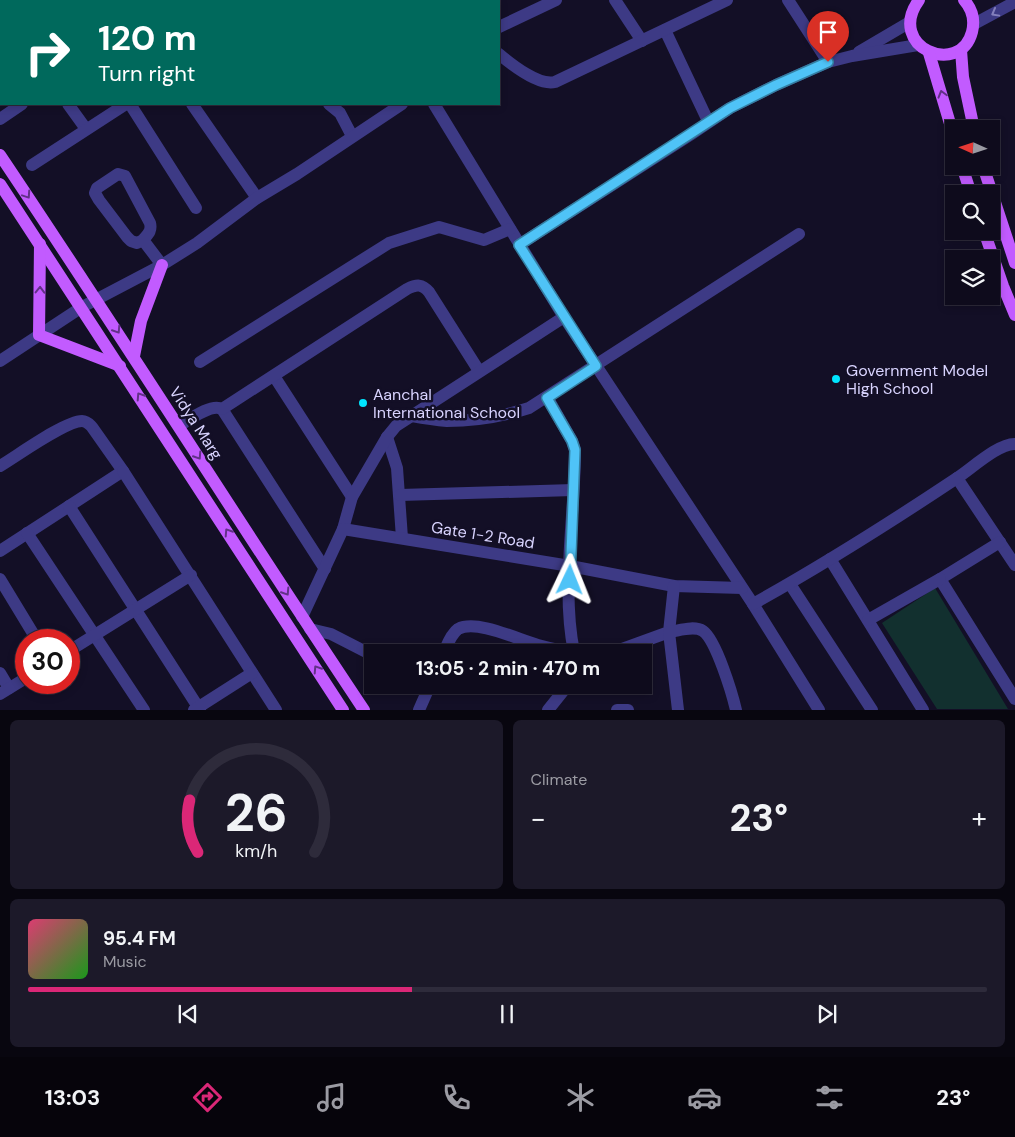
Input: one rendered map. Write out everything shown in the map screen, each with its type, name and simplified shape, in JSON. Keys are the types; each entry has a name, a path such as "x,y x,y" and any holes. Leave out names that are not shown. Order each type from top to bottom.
{"main road":[{"path":"920,0 913,9 910,22 912,36 924,49 948,120"},
{"path":"924,49 941,55 961,50 971,38 974,24 968,0"},
{"path":"961,50 963,76 972,120"},
{"name":"Vidya Marg","path":"0,155 96,298 364,710"},
{"path":"986,175 1015,263"},
{"name":"Vidya Marg","path":"0,184 82,307 343,710"},
{"path":"987,240 1015,314"},
{"path":"40,244 39,335 120,366"},
{"path":"134,356 141,321 162,265"}],"street":[{"path":"500,27 556,0"},
{"path":"615,0 642,41"},
{"path":"500,55 513,65 549,83 566,78 727,0"},
{"path":"788,0 828,62"},
{"path":"974,24 1015,2"},
{"path":"852,56 910,22"},
{"path":"665,30 708,121"},
{"path":"519,245 690,135 708,121 754,95 828,62 852,56 924,49"},
{"path":"0,119 21,105"},
{"path":"69,105 86,129"},
{"path":"32,165 126,105"},
{"path":"129,105 196,208"},
{"path":"193,105 257,198"},
{"path":"0,361 96,298 162,265 197,243 257,198 297,174 400,105"},
{"path":"435,105 564,317 753,604 819,710"},
{"path":"341,108 352,136"},
{"path":"118,174 125,176 150,223 151,229 143,240 137,243 131,241 95,193 97,188 118,174"},
{"path":"200,362 389,243 438,227 484,240 510,228"},
{"path":"412,416 446,421 465,420 515,413 529,408 799,234"},
{"path":"143,240 162,265"},
{"path":"222,409 416,285 423,286 429,292 479,371"},
{"path":"302,617 343,529 352,497 387,437 396,426 564,317"},
{"path":"274,376 352,497"},
{"path":"547,398 572,441 575,450 569,624 572,644"},
{"path":"179,426 211,407 222,409 325,569"},
{"path":"0,466 61,429 81,421 87,422 191,575 276,710"},
{"path":"387,437 397,468 402,538"},
{"path":"753,604 830,559 957,478 995,451 1013,443"},
{"path":"0,551 122,471"},
{"path":"957,478 1015,565"},
{"path":"400,495 573,490"},
{"path":"69,506 136,608 197,708 252,673"},
{"name":"Gate 1-2 Road","path":"343,529 570,566 674,586 742,588"},
{"path":"27,533 144,710"},
{"path":"868,620 1000,542"},
{"path":"830,559 923,710"},
{"path":"80,644 191,575"},
{"path":"0,579 30,629"},
{"path":"940,579 1015,699"},
{"path":"790,584 872,710"},
{"path":"674,586 669,632 678,710"},
{"path":"448,644 452,635 459,629 471,627 484,628 536,644"},
{"path":"636,644 669,632 692,628 702,630 709,637 724,671 736,710"},
{"path":"310,629 331,634 364,651"},
{"path":"0,674 5,691"},
{"path":"419,710 426,694"},
{"path":"548,710 561,694"},
{"path":"617,710 628,710"}],"green space":[{"path":"935,588 1008,709 937,709 882,623"}],"place":[{"name":"Government Model High School","path":"836,379"},
{"name":"Aanchal International School","path":"363,403"}],"route":[{"path":"570,580 575,450 572,441 547,398 596,366 519,245 690,135 708,121 754,95 828,62"}]}
